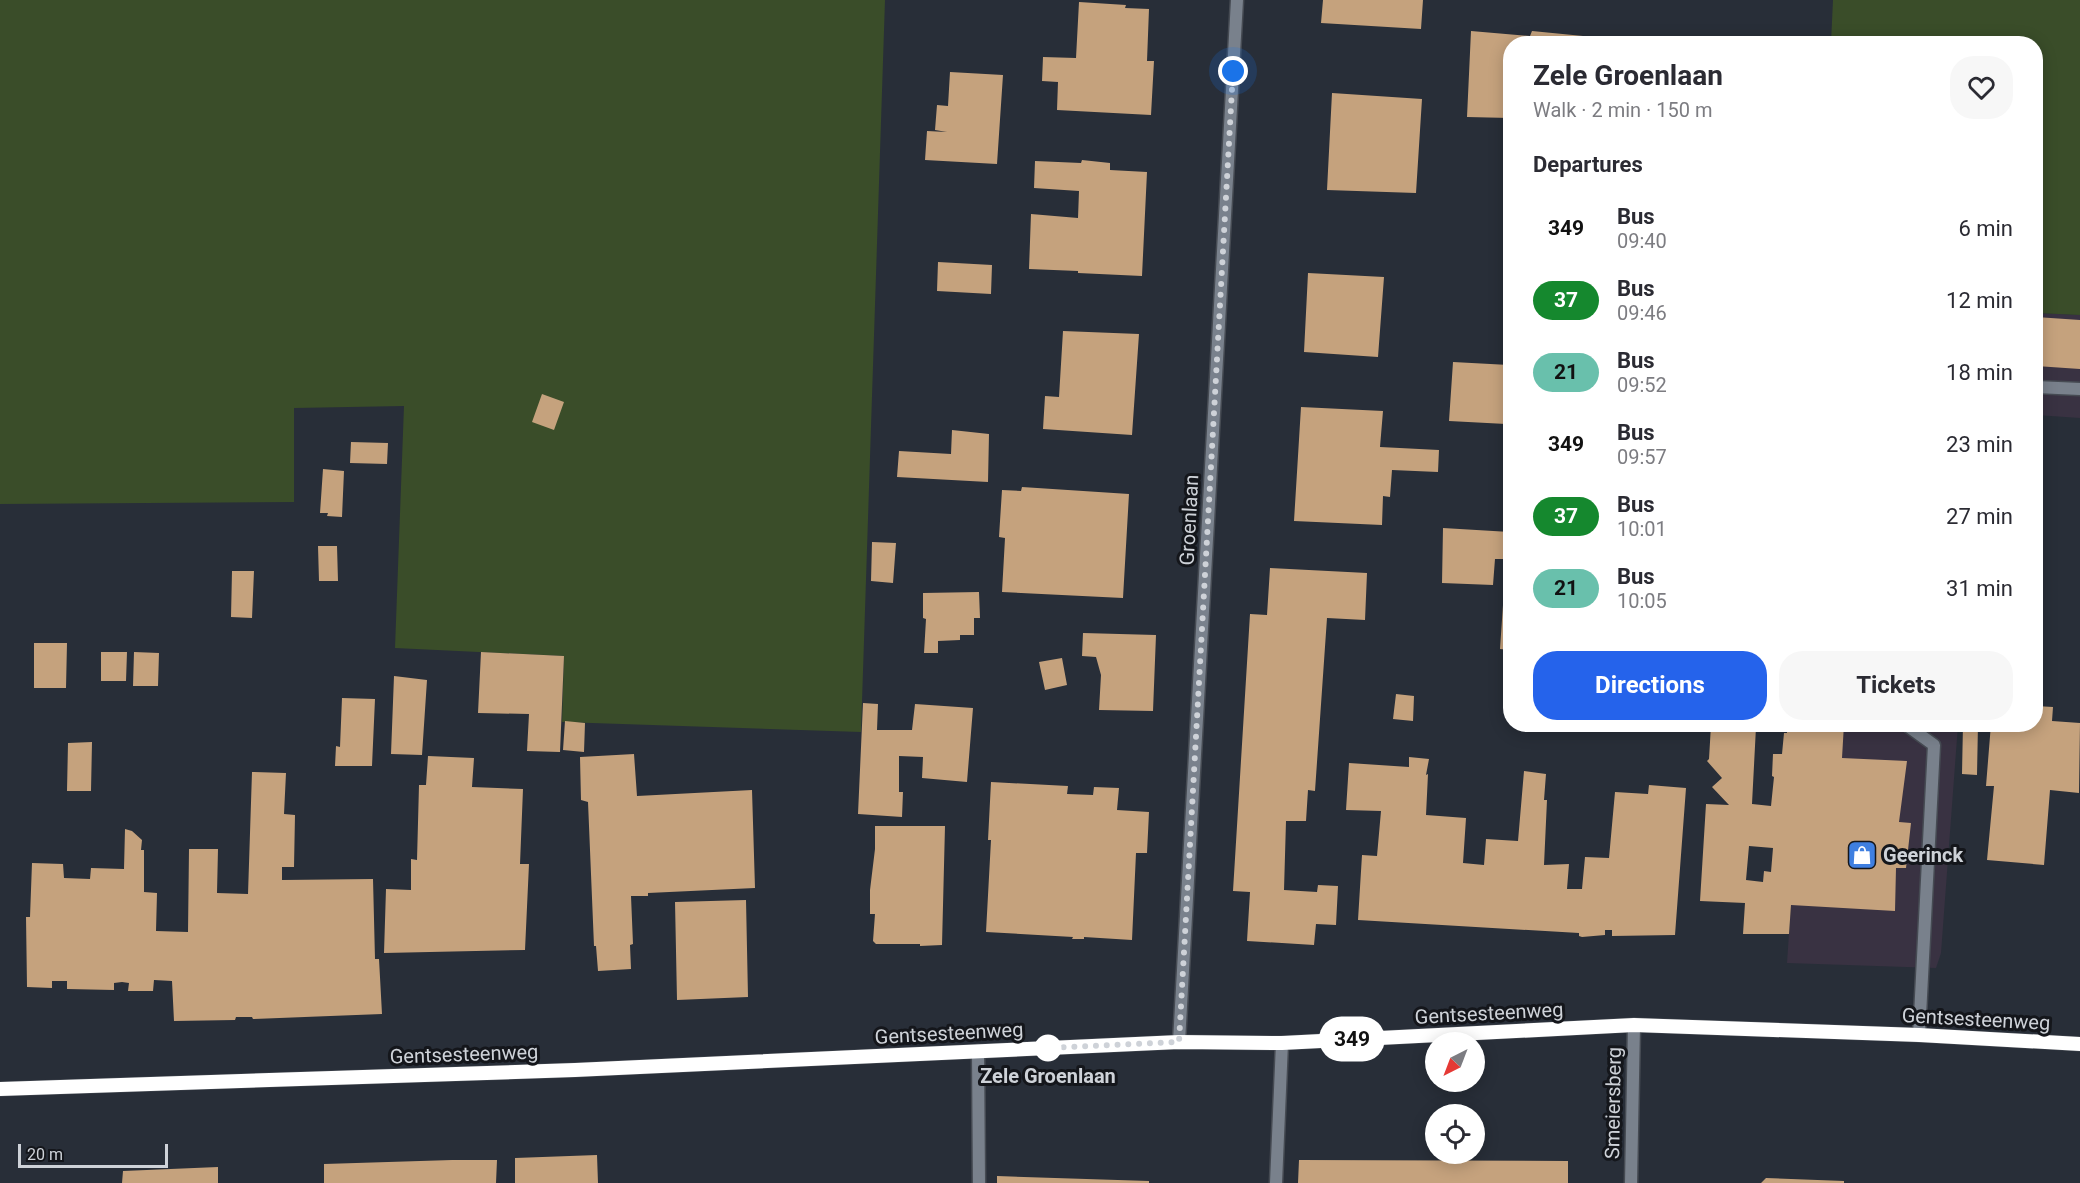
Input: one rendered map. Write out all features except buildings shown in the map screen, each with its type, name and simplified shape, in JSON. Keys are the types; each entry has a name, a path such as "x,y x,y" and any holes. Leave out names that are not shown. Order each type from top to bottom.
{"street":[{"name":"Groenlaan","path":"1179,1042 1237,0"},
{"path":"2043,387 2080,389"},
{"path":"1916,732 1934,745 1919,1035"},
{"name":"Gentsesteenweg","path":"0,1089 587,1069 1179,1042 1282,1043 1634,1025 1919,1035 2080,1044"},
{"name":"Smeiersberg","path":"1631,1183 1634,1025"},
{"path":"1276,1183 1282,1043"},
{"path":"978,1052 979,1183"}],"shaded area":[{"path":"2043,313 2080,315 2080,418 2043,415"},
{"path":"1803,732 1957,732 1941,953 1936,968 1787,963"}],"green space":[{"path":"0,0 885,0 861,732 562,722 564,656 395,648 404,406 294,408 294,502 0,504"},
{"path":"1833,0 2080,0 2080,315 2043,313 2043,36 1831,36"}],"bus line":[{"name":"349","path":"0,1089 575,1070 1179,1042 1282,1043 1634,1025 1919,1035 2080,1044"}],"place":[{"name":"Geerinck","path":"1862,855"},
{"name":"Zele Groenlaan","path":"1048,1048"}],"route":[{"path":"1048,1048 1045,1048 1179,1042 1233,71"}]}
